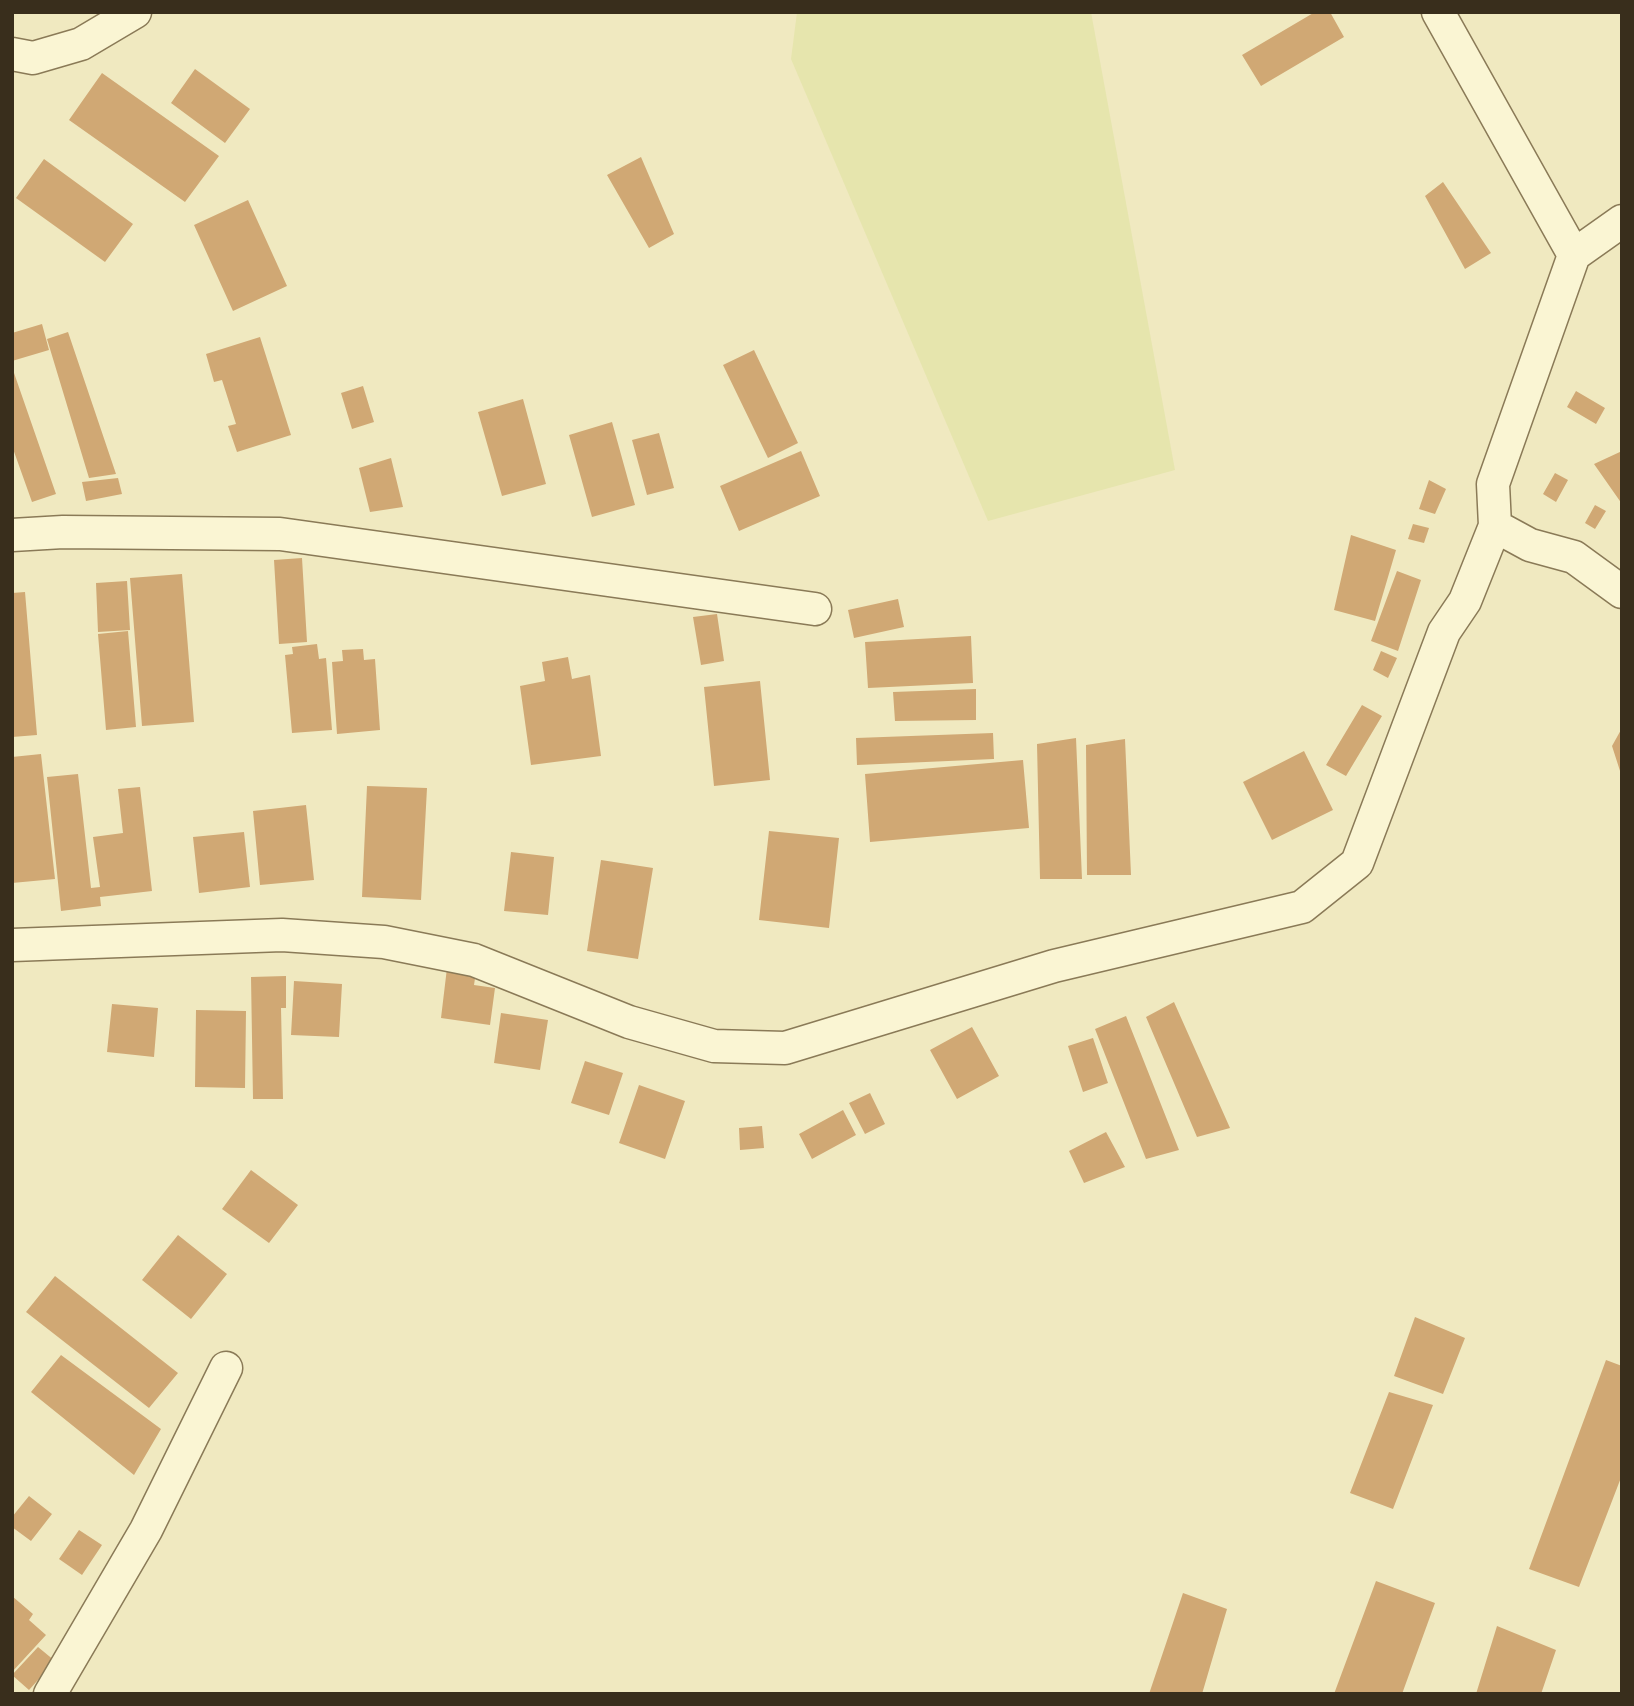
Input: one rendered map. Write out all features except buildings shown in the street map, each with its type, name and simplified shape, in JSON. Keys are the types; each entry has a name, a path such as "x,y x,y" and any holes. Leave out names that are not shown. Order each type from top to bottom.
{"street":[{"path":"12,54 33,58 81,44 135,12"},
{"path":"1438,12 1574,255"},
{"path":"12,945 282,935 384,942 474,960 629,1022 714,1046 785,1048 1054,966 1302,907 1357,863 1444,632 1465,601 1495,526 1493,484 1574,255 1622,221"},
{"path":"1495,526 1530,545 1574,557 1622,592"},
{"path":"12,536 62,532 280,534 815,609"},
{"path":"50,1694 146,1530 226,1368"}],"green space":[{"path":"797,12 1091,12 1175,470 988,521 791,59"}]}
